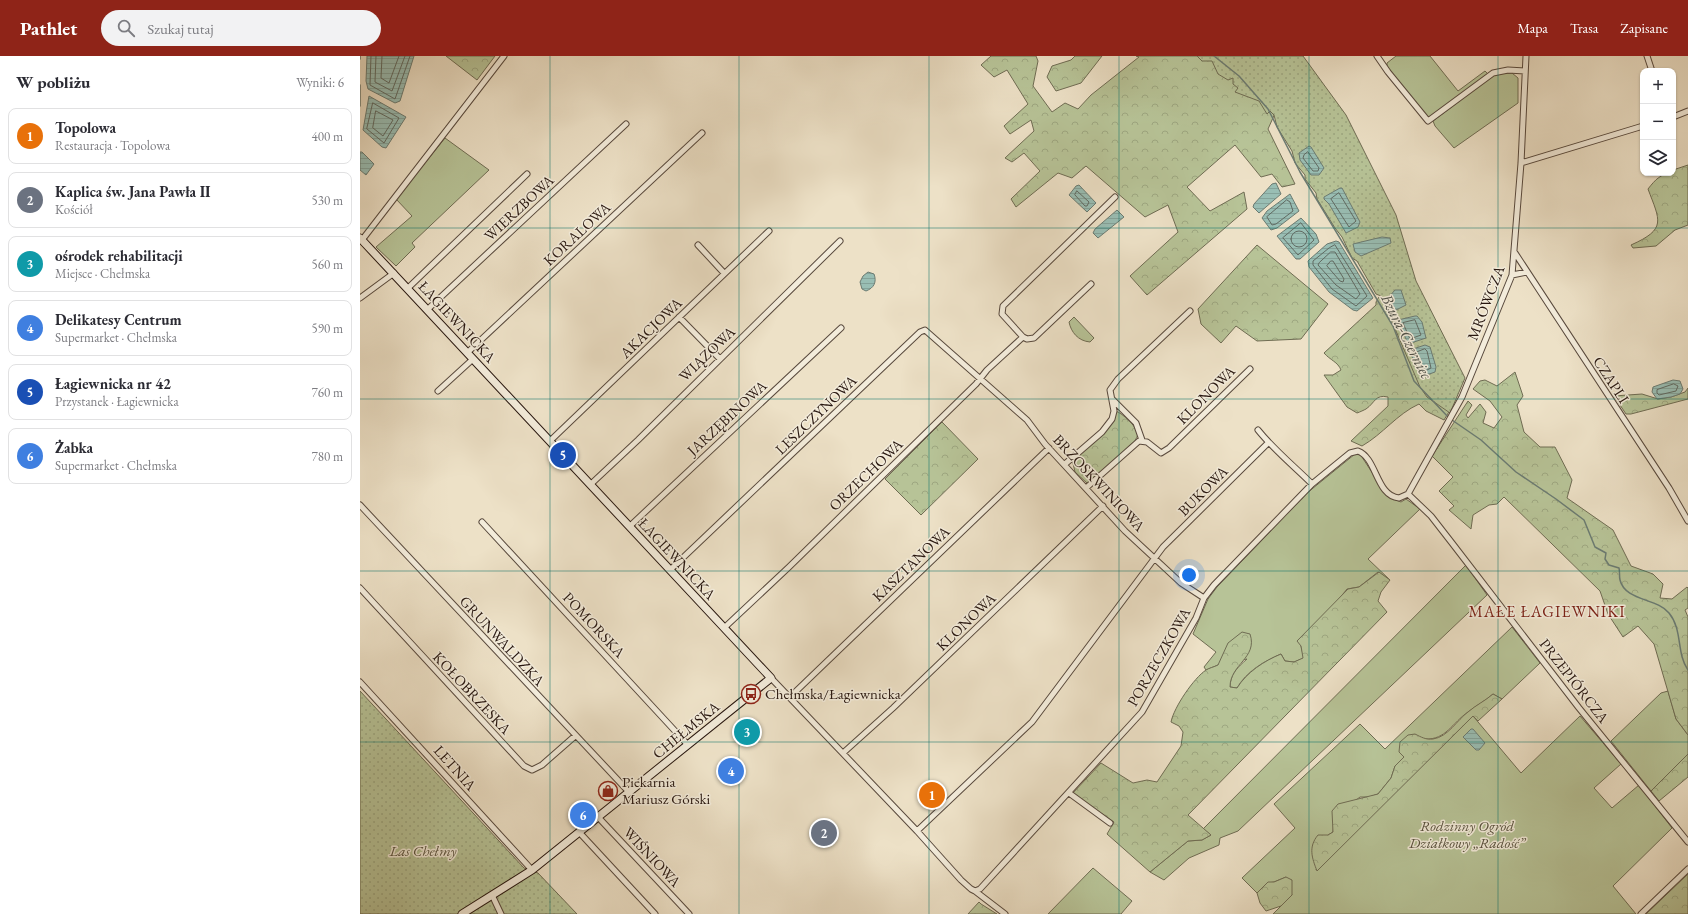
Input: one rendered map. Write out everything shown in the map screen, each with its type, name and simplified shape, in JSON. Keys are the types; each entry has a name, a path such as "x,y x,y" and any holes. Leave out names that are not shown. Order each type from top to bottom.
{"street":[{"path":"361,239 504,56"},
{"path":"1377,56 1397,84 1428,121 1493,73 1508,70 1525,70"},
{"name":"MRÓWCZA","path":"1408,494 1454,412 1469,380 1512,275 1521,163 1526,56"},
{"path":"1647,56 1651,68"},
{"path":"1676,116 1688,112"},
{"name":"WIERZBOWA","path":"428,309 626,124"},
{"path":"1521,163 1640,127"},
{"name":"KORALOWA","path":"468,352 702,133"},
{"path":"408,288 527,174"},
{"path":"1023,337 1002,314 1002,306 1114,197"},
{"name":"AKACJOWA","path":"550,441 768,231"},
{"name":"ŁAGIEWNICKA","path":"361,239 428,309 724,628 917,831 961,880 977,890 1005,914"},
{"name":"WIĄZOWA","path":"590,484 638,440 840,241"},
{"path":"698,245 724,273"},
{"name":"CZAPLI","path":"1515,252 1526,272 1669,488 1688,521"},
{"path":"1512,275 1526,272"},
{"path":"360,298 394,274"},
{"name":"ORZECHOWA","path":"724,628 789,567 980,380 987,370 1023,337 1027,339 1034,338 1091,284"},
{"path":"1065,464 1109,424 1114,411 1110,390 1118,379 1190,311"},
{"path":"679,317 720,359"},
{"name":"JARZĘBINOWA","path":"630,526 841,328"},
{"name":"LESZCZYNOWA","path":"670,570 920,332 927,331 980,380"},
{"path":"438,391 474,359"},
{"name":"KLONOWA","path":"1142,440 1158,452 1164,452 1250,368"},
{"name":"BRZOSKWINIOWA","path":"980,380 1007,400 1027,420 1050,448 1125,531 1156,557 1181,582 1204,598"},
{"path":"1086,488 1133,445 1142,440 1136,423 1112,398"},
{"path":"1258,430 1268,443 1277,449 1312,484"},
{"name":"BUKOWA","path":"917,831 1020,735 1043,710 1163,547 1268,443"},
{"name":"KASZTANOWA","path":"790,697 1050,448"},
{"name":"PORZECZKOWA","path":"977,890 1142,712 1196,618 1204,598 1214,585 1312,484 1343,457 1354,451 1361,452 1388,493 1395,498 1408,494"},
{"name":"PRZEPIÓRCZA","path":"1408,494 1431,516 1448,537 1579,708 1688,842"},
{"name":"GRUNWALDZKA","path":"360,505 629,792"},
{"name":"KLONOWA","path":"843,753 893,708 1103,506"},
{"name":"POMORSKA","path":"482,522 688,745"},
{"name":"KOŁOBRZESKA","path":"360,588 524,766 532,770 542,766 575,736"},
{"name":"CHEŁMSKA","path":"462,914 532,870 771,678"},
{"name":"LETNIA","path":"360,682 532,870"},
{"path":"1069,792 1110,823"},
{"name":"WIŚNIOWA","path":"598,817 689,914"},
{"path":"579,832 655,914"},
{"path":"1641,914 1688,869"},
{"path":"492,895 501,914"}],"green space":[{"path":"446,56 495,56 477,80"},
{"path":"991,56 1036,56 1038,61 1033,86 1052,112 1065,103 1078,109 1091,95 1139,57 1136,56 1294,56 1285,91 1268,129 1295,184 1282,187 1272,174 1261,177 1235,145 1187,187 1210,211 1244,192 1247,209 1147,295 1130,276 1178,232 1168,205 1145,217 1086,166 1072,178 1058,173 1016,207 1011,199 1040,171 1024,153 1012,162 1005,158 1034,131 1031,120 1010,134 1004,126 1028,104 1007,70 994,77 981,65"},
{"path":"1075,56 1102,56 1081,83 1056,91 1047,77 1052,66 1071,60"},
{"path":"1197,56 1303,56 1346,115 1396,215 1416,281 1465,378 1450,413 1427,397 1420,387 1381,296 1376,294 1357,261 1352,258 1342,237 1317,199 1316,193 1305,179 1305,175 1295,163 1292,151 1277,127 1274,115 1270,111 1267,114 1259,101 1235,92 1238,88 1233,84 1233,78 1228,80 1218,74 1212,61 1202,61"},
{"path":"1396,56 1430,56 1458,91 1485,71 1488,74 1432,117 1426,117 1387,67 1387,63"},
{"path":"1512,73 1518,78 1518,103 1454,148 1435,126 1433,121 1495,74"},
{"path":"445,138 489,170 412,243 415,247 396,266 376,247 412,216 396,199"},
{"path":"1688,165 1688,225 1675,230 1656,246 1633,248 1631,245 1651,234 1658,223 1648,189 1662,176 1676,176 1676,169"},
{"path":"1257,245 1328,304 1301,339 1257,341 1236,326 1221,343 1201,324 1198,309"},
{"path":"1379,297 1386,302 1450,410 1444,420 1426,411 1419,404 1404,413 1377,436 1362,446 1351,441 1388,406 1388,397 1384,396 1378,398 1369,407 1357,413 1347,407 1324,375 1333,375 1341,370 1338,365 1324,353 1376,305"},
{"path":"1074,317 1094,338 1090,342 1079,338 1071,329 1069,322"},
{"path":"1515,372 1523,396 1517,405 1524,432 1540,447 1555,447 1572,480 1567,498 1613,530 1631,566 1653,574 1663,584 1660,598 1672,599 1687,587 1688,588 1688,608 1685,610 1688,617 1688,735 1676,719 1654,644 1638,626 1623,637 1608,614 1600,591 1504,497 1497,504 1489,505 1473,515 1471,529 1449,510 1454,506 1439,491 1453,477 1432,456 1468,401 1472,405 1466,415 1468,418 1480,404 1486,412 1483,423 1494,428 1502,417 1490,401 1473,389 1480,381 1485,380 1497,386"},
{"path":"1688,388 1688,399 1631,414 1626,414 1614,396 1642,394 1658,399 1671,397 1685,392"},
{"path":"1116,411 1136,429 1138,433 1135,441 1090,483 1087,483 1075,472 1072,459 1106,431 1115,418"},
{"path":"942,422 978,459 921,515 885,479"},
{"path":"1355,454 1360,454 1388,497 1401,502 1406,499 1420,509 1368,559 1390,580 1378,572 1359,587 1347,589 1301,646 1304,658 1294,662 1285,661 1281,654 1268,660 1250,672 1237,688 1230,687 1231,678 1247,659 1218,665 1206,670 1204,667 1216,652 1193,634 1208,599 1217,587 1307,493"},
{"path":"1466,565 1487,595 1238,831 1220,838 1219,845 1189,858 1164,880 1150,872 1188,841 1202,840 1211,835 1203,829"},
{"path":"1379,572 1390,580 1381,592 1378,601 1387,612 1188,815 1211,835 1202,840 1188,841 1150,872 1107,834 1114,822 1072,794 1101,763 1133,783 1147,780 1157,782 1181,746 1183,732 1179,726 1171,722 1176,709 1185,693 1196,679 1206,670 1218,665 1228,643 1242,632 1250,634 1250,649 1234,672 1231,679 1230,687 1237,688 1251,672 1262,664 1281,654 1285,661 1294,662 1303,658 1301,646 1297,641 1348,589 1359,587"},
{"name":"Rodzinny Ogród Działkowy „Radość”","path":"1512,627 1540,663 1502,699 1493,694 1462,716 1444,734 1432,739 1425,739 1395,766 1391,778 1378,794 1369,797 1360,797 1334,817 1333,832 1328,835 1316,870 1473,716 1521,773 1580,716 1621,764 1594,788 1612,808 1639,785 1672,828 1613,886 1636,914 1273,914 1292,895 1286,877 1268,883 1257,893 1242,878 1295,828 1274,804 1360,724 1385,749"},
{"name":"Las Chełmy","path":"360,691 524,868 538,873 577,914 360,914"},
{"path":"1668,691 1676,719 1688,735 1688,754 1651,791 1611,741 1661,693"},
{"path":"1493,694 1502,699 1478,721 1473,716 1317,871 1312,857 1313,844 1318,835 1328,835 1333,832 1332,811 1338,804 1378,794 1391,778 1395,766 1404,757 1399,752 1400,742 1408,735 1415,734 1428,739 1438,738 1448,732 1464,715"},
{"path":"1688,754 1688,777 1659,801 1651,791"},
{"path":"1093,868 1132,901 1121,914 1048,914"},
{"path":"1688,874 1688,914 1646,914"},
{"path":"1286,877 1292,880 1292,895 1281,906 1266,911 1260,903 1257,893 1268,882 1274,882"},
{"path":"979,902 981,904 997,914 968,914"}],"water":[{"path":"367,56 414,56 400,101 395,103 368,89 366,81"},
{"path":"369,96 406,117 386,148 382,147 363,130"},
{"path":"1309,146 1324,168 1319,175 1311,175 1300,160 1299,153"},
{"path":"360,152 362,152 374,164 366,175 360,170"},
{"path":"1276,183 1281,194 1259,213 1253,207 1254,204 1272,184"},
{"path":"1079,185 1096,203 1087,212 1069,195 1076,186"},
{"path":"1342,188 1360,222 1358,227 1346,233 1329,204 1324,199 1324,197"},
{"path":"1290,194 1299,211 1277,228 1271,230 1262,218 1267,211"},
{"path":"1117,210 1124,217 1098,238 1093,233 1095,229"},
{"path":"1301,218 1316,234 1319,242 1300,259 1296,259 1277,236"},
{"path":"1382,237 1390,238 1391,243 1361,256 1355,252 1353,244"},
{"path":"1336,241 1339,242 1373,298 1357,311 1353,310 1329,292 1309,267 1308,261 1310,259 1327,244"},
{"path":"868,272 874,274 875,282 871,288 866,291 862,289 860,282 863,276"},
{"path":"1395,290 1401,290 1406,305 1394,311 1387,299"},
{"path":"1417,316 1422,322 1426,338 1408,344 1398,320"},
{"path":"1425,345 1430,347 1436,367 1435,372 1421,377 1410,352 1413,349"},
{"path":"1673,380 1680,381 1683,389 1680,394 1657,399 1652,392 1653,387"},
{"path":"1471,729 1473,729 1485,743 1479,750 1476,750 1463,737"}],"waterway":[{"name":"Bzura-Czerniec","path":"1214,56 1239,76 1268,109 1300,172 1393,326 1414,381 1449,418"},
{"path":"360,85 360,106"},
{"name":"Bzura-Czerniec","path":"1452,420 1481,440 1516,472 1584,520 1595,547 1606,553 1605,559 1609,565 1619,568 1620,580 1623,587 1635,596 1657,604 1669,613 1676,627 1682,656 1688,670"}],"place":[{"name":"Łagiewnicka nr 42","path":"563,455"},
{"name":"Chełmska/Łagiewnicka","path":"751,694"},
{"name":"ośrodek rehabilitacji","path":"747,732"},
{"name":"Delikatesy Centrum","path":"731,771"},
{"name":"Piekarnia Mariusz Górski","path":"608,791"},
{"name":"Topolowa","path":"932,795"},
{"name":"Żabka","path":"583,815"},
{"name":"Kaplica św. Jana Pawła II","path":"824,833"}],"district":[{"name":"MAŁE ŁAGIEWNIKI","path":"1547,611"}]}
